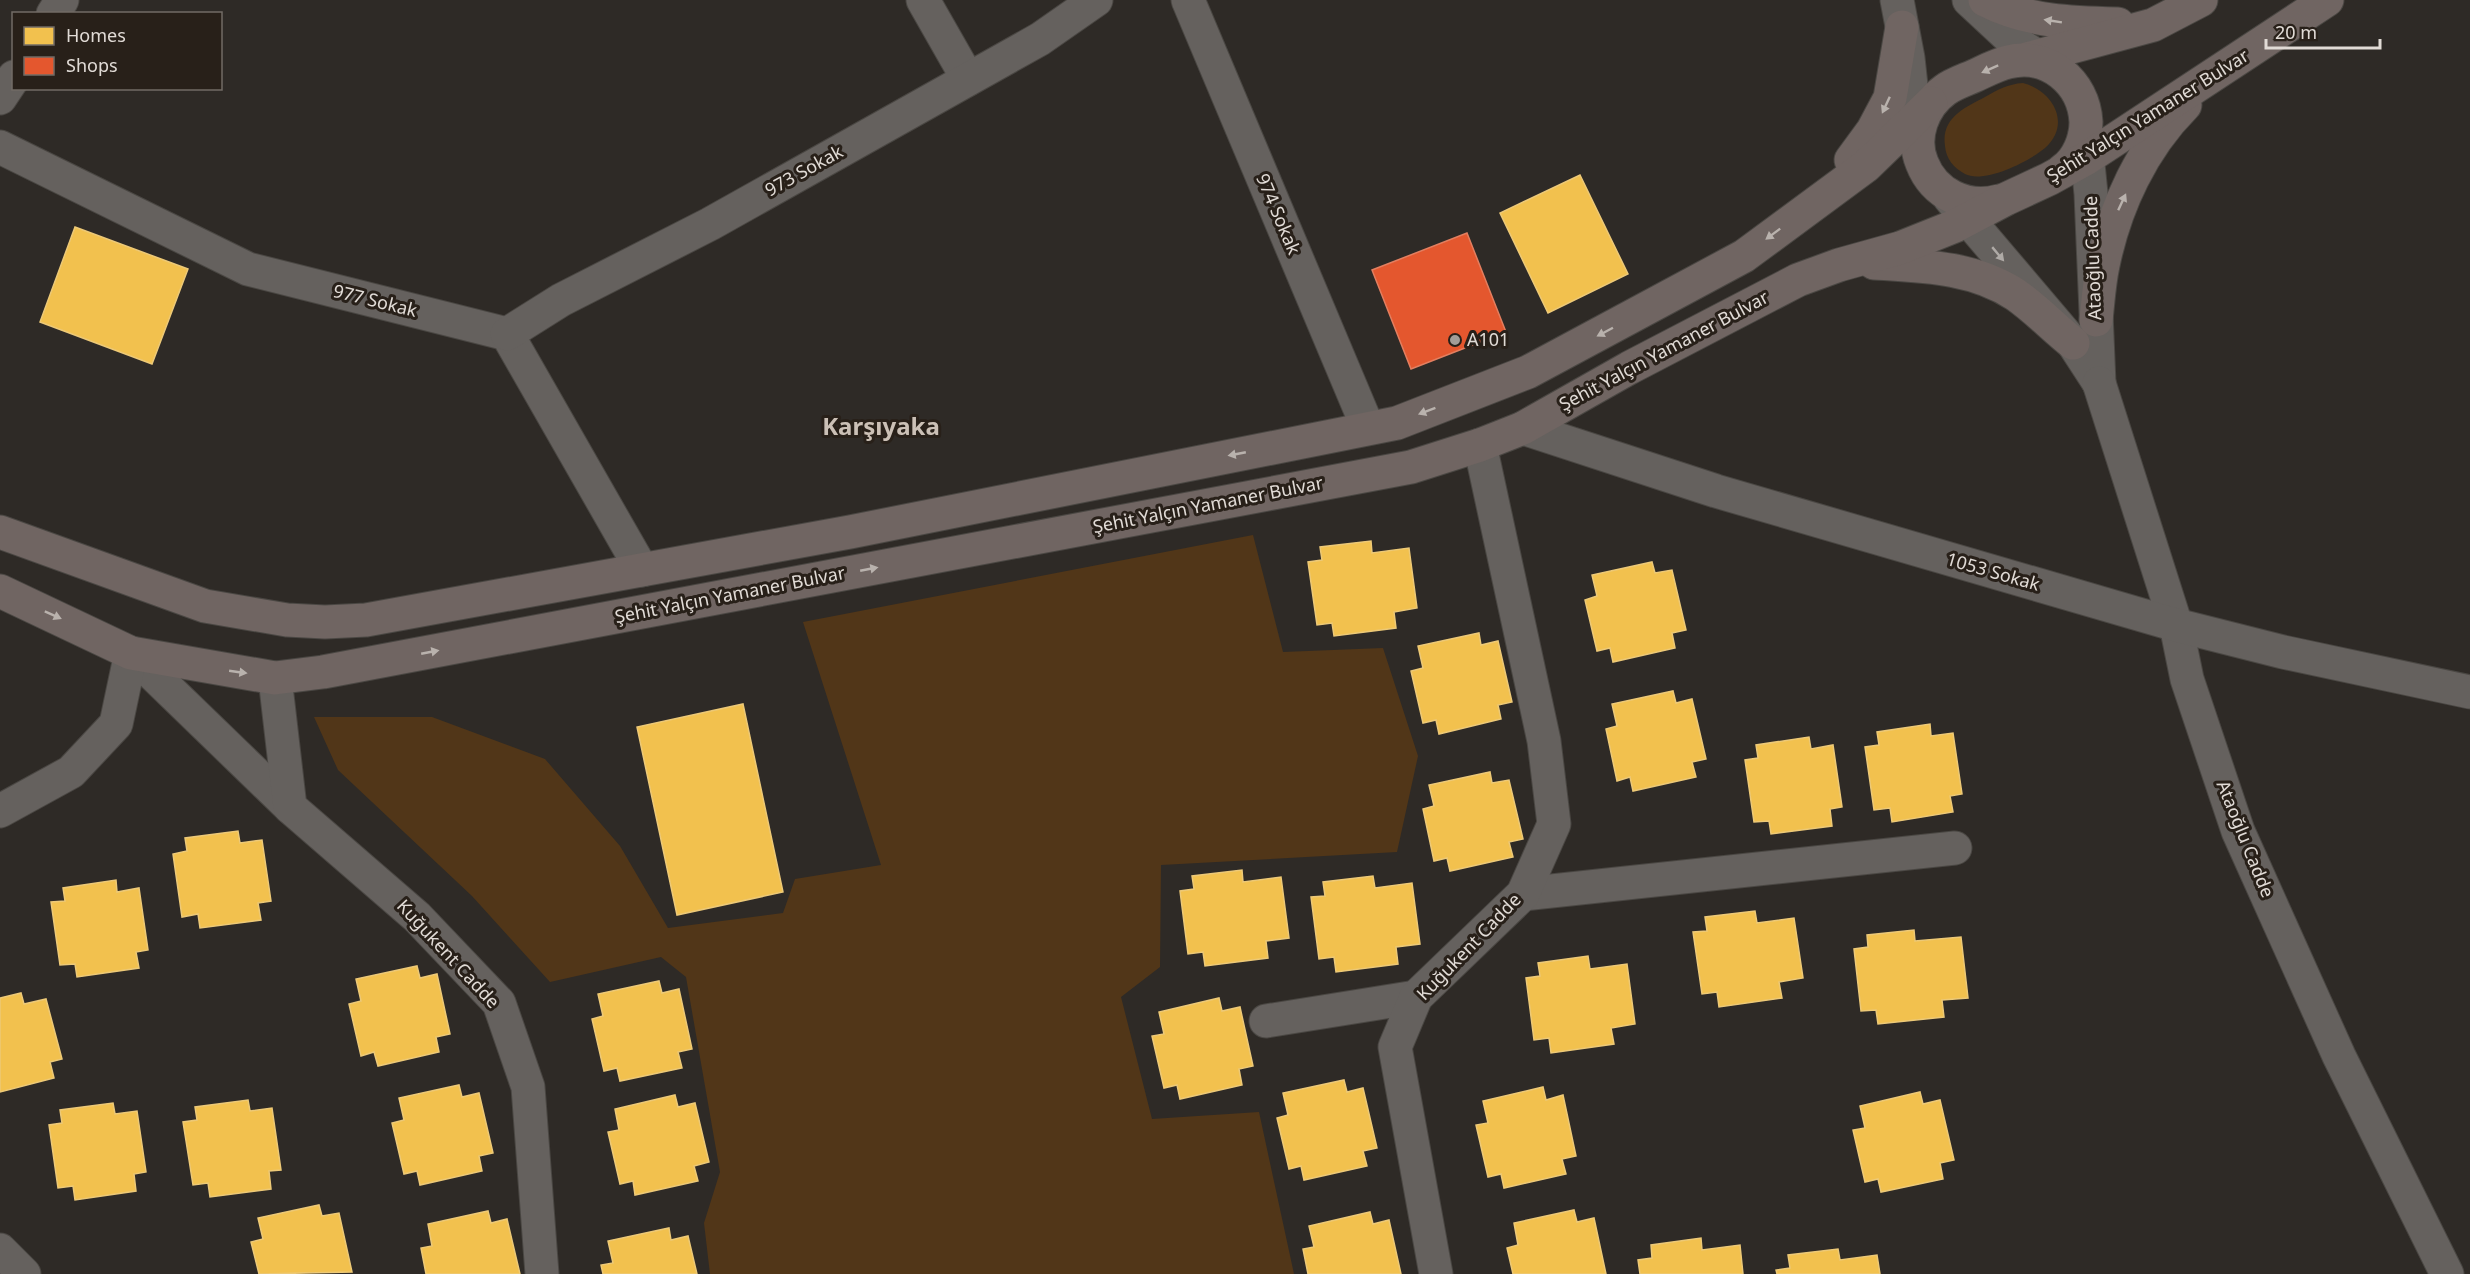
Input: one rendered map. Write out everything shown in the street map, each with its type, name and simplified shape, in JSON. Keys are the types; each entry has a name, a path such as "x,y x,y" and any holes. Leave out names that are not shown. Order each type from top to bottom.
{"highway":[{"path":"1985,0 2003,9 2034,18 2065,23 2153,25"},
{"path":"0,532 205,606 287,620 325,622 366,620 850,532 1397,423 1528,372 1744,256 1866,166 1921,121 1946,89 2007,62 2044,63 2153,25 2201,0"},
{"name":"Şehit Yalçın Yamaner Bulvar","path":"0,591 131,652 275,678 323,672 1411,467 1480,445 1523,428 1629,368 1788,285 1854,261 1900,248 1969,219 2049,179 2086,146 2216,74 2327,0"},
{"path":"1808,209 1874,130 1890,98 1900,14"},
{"path":"2044,63 2077,90 2085,110 2086,146"},
{"path":"2096,320 2102,266 2116,214 2139,166 2173,117 2216,74"},
{"path":"1921,121 1921,161 1930,179 1946,194 1965,202 1986,204 2007,199"},
{"path":"1854,261 1934,266 1981,277 2016,296 2073,343"}],"street":[{"path":"922,0 968,79"},
{"name":"973 Sokak","path":"507,334 561,300 710,224 1040,39 1096,0"},
{"name":"974 Sokak","path":"1188,0 1368,428"},
{"path":"1969,0 2012,40 2044,63"},
{"path":"1900,14 1921,121"},
{"path":"0,98 12,80"},
{"name":"Ataoğlu Cadde","path":"2086,146 2100,383 2176,625 2187,679 2238,831 2339,1056 2447,1274"},
{"name":"977 Sokak","path":"0,147 248,269 507,334"},
{"name":"Ataoğlu Cadde","path":"1946,194 2073,343 2100,383"},
{"path":"507,334 642,570"},
{"name":"1053 Sokak","path":"1523,428 1716,491 2176,625 2283,652 2470,692"},
{"name":"Kuğukent Cadde","path":"1436,1274 1395,1047 1416,997 1523,894 1554,824 1544,741 1480,445"},
{"path":"0,811 71,772 116,724 131,652"},
{"name":"Kuğukent Cadde","path":"131,652 290,807 417,917 499,1003 528,1087 542,1274"},
{"path":"275,678 290,807"},
{"path":"1523,894 1955,848"},
{"path":"1266,1021 1416,997"},
{"path":"0,1250 24,1274"}],"shaded area":[{"path":"2023,83 2043,93 2055,110 2058,119 2053,139 2038,153 2018,165 1995,174 1973,176 1961,172 1951,163 1946,151 1945,136 1950,121 1962,110 1994,92"},
{"path":"1253,535 1283,652 1383,648 1418,756 1397,852 1161,865 1160,967 1121,997 1152,1119 1259,1112 1294,1274 710,1274 704,1223 720,1172 686,977 661,957 550,982 472,896 338,770 314,717 432,717 545,759 620,846 668,928 783,913 795,879 881,865 803,622"}],"building: Homes":[{"path":"1580,175 1628,274 1548,313 1500,213"},
{"path":"75,227 188,269 152,364 40,322"},
{"path":"1371,541 1372,553 1409,548 1417,608 1394,612 1396,628 1334,636 1332,623 1317,625 1308,562 1322,560 1320,547"},
{"path":"1652,562 1655,573 1672,570 1686,630 1672,633 1675,648 1613,662 1610,648 1597,651 1585,600 1597,596 1592,575"},
{"path":"1479,633 1481,645 1498,641 1512,702 1498,705 1501,719 1439,734 1436,720 1423,723 1411,671 1423,668 1418,646"},
{"path":"1673,691 1676,703 1692,699 1706,759 1692,762 1696,777 1633,791 1630,777 1617,781 1606,729 1617,726 1612,704"},
{"path":"743,704 783,892 677,915 637,727"},
{"path":"1930,724 1931,736 1953,733 1962,794 1950,796 1953,812 1892,822 1890,808 1874,810 1865,747 1879,745 1877,732"},
{"path":"1809,737 1811,749 1833,745 1842,807 1830,809 1832,826 1771,834 1769,821 1754,822 1745,760 1758,758 1756,745"},
{"path":"1490,772 1492,783 1509,780 1523,839 1509,842 1513,857 1450,871 1447,858 1434,861 1423,809 1434,806 1429,785"},
{"path":"238,831 240,843 262,840 271,901 258,903 261,920 200,928 198,914 182,917 173,854 187,851 185,838"},
{"path":"1242,870 1243,882 1281,877 1289,938 1266,941 1268,958 1205,966 1203,952 1188,954 1180,891 1194,889 1192,876"},
{"path":"1373,876 1375,888 1412,883 1420,944 1396,947 1398,964 1336,972 1334,957 1319,959 1311,897 1325,896 1323,882"},
{"path":"116,880 117,892 139,888 148,950 136,952 139,968 77,977 75,964 60,965 51,902 65,901 63,888"},
{"path":"1755,911 1757,923 1794,918 1803,978 1779,982 1782,998 1719,1007 1717,992 1702,994 1693,932 1707,931 1705,917"},
{"path":"1914,930 1915,941 1961,937 1968,998 1942,1000 1944,1017 1878,1024 1876,1010 1861,1011 1854,949 1868,947 1867,935"},
{"path":"1588,956 1590,969 1627,964 1635,1024 1611,1028 1614,1044 1551,1053 1549,1038 1534,1040 1526,978 1540,976 1538,963"},
{"path":"417,966 420,978 437,974 450,1034 436,1037 439,1052 378,1066 374,1052 361,1056 349,1004 361,1001 356,979"},
{"path":"659,981 662,993 679,989 692,1049 678,1052 682,1068 620,1081 617,1068 604,1071 592,1019 603,1016 598,994"},
{"path":"21,993 24,1004 46,999 62,1059 50,1062 54,1078 0,1092 0,998"},
{"path":"1219,998 1222,1011 1240,1007 1253,1066 1239,1069 1242,1085 1180,1099 1177,1085 1164,1088 1152,1036 1164,1034 1159,1012"},
{"path":"1344,1080 1347,1092 1363,1088 1377,1148 1363,1151 1367,1166 1304,1180 1301,1166 1289,1169 1277,1118 1288,1115 1283,1093"},
{"path":"459,1085 462,1097 479,1093 493,1153 479,1156 482,1171 420,1185 417,1171 404,1174 392,1123 404,1120 399,1098"},
{"path":"1543,1087 1546,1100 1563,1095 1576,1156 1562,1159 1566,1174 1504,1188 1501,1174 1488,1177 1476,1125 1488,1123 1483,1101"},
{"path":"1920,1092 1923,1104 1940,1100 1954,1160 1940,1163 1943,1179 1881,1192 1878,1179 1865,1182 1853,1130 1865,1128 1860,1106"},
{"path":"675,1095 678,1107 695,1103 709,1162 694,1166 698,1181 635,1195 633,1181 620,1184 608,1132 619,1130 615,1109"},
{"path":"248,1100 250,1111 272,1108 281,1170 269,1171 271,1189 210,1197 208,1183 193,1185 183,1122 197,1120 195,1107"},
{"path":"113,1103 115,1114 137,1111 146,1172 134,1174 136,1191 75,1200 73,1186 58,1188 49,1125 62,1123 60,1110"},
{"path":"319,1205 322,1216 339,1213 352,1272 259,1274 251,1242 263,1239 258,1218"},
{"path":"1574,1210 1577,1222 1594,1218 1606,1274 1513,1274 1507,1248 1518,1245 1514,1223"},
{"path":"488,1211 491,1223 507,1219 520,1274 426,1274 421,1248 432,1246 428,1224"},
{"path":"1370,1212 1373,1224 1389,1220 1401,1274 1308,1274 1303,1249 1314,1247 1309,1226"},
{"path":"669,1228 671,1240 688,1236 697,1274 603,1274 601,1265 613,1263 608,1241"},
{"path":"1701,1238 1702,1250 1740,1245 1743,1274 1640,1274 1638,1260 1652,1258 1651,1245"},
{"path":"1838,1249 1840,1260 1877,1255 1880,1274 1777,1274 1776,1270 1790,1268 1788,1255"}],"building: Shops":[{"path":"1467,233 1506,332 1411,369 1372,270"}],"place":[{"name":"A101","path":"1455,340"}],"district":[{"name":"Karşıyaka","path":"881,427"}]}
